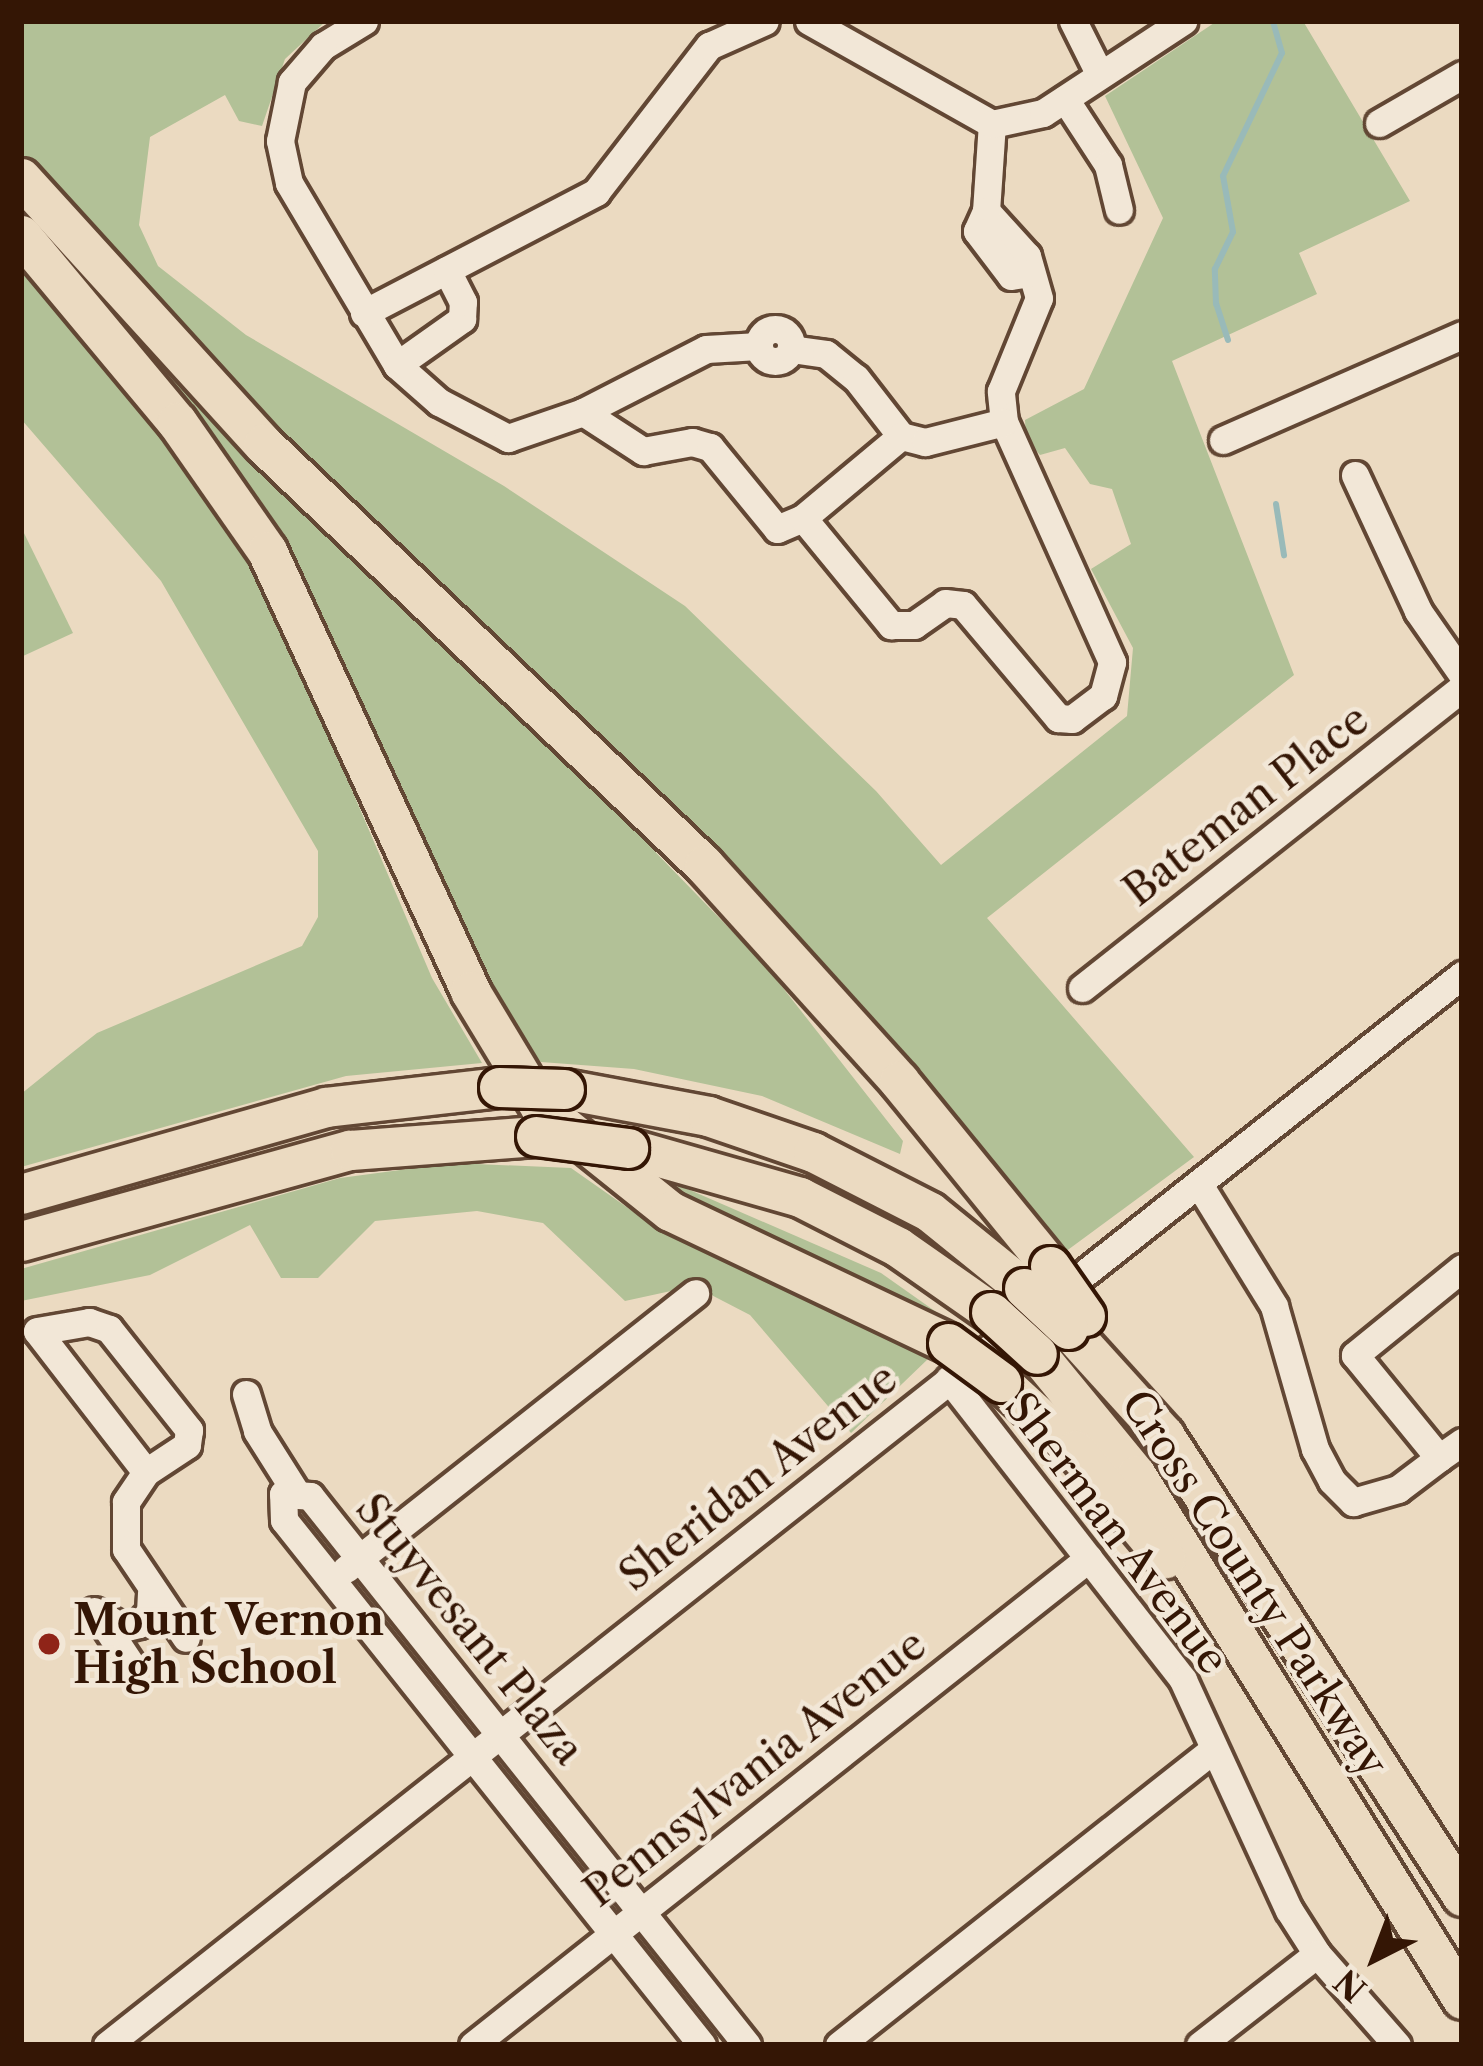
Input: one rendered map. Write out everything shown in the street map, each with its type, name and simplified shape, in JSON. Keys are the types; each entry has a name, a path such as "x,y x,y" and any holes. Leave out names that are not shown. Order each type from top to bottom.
{"highway":[{"path":"21,178 250,432 704,865 898,1081 1037,1277"},
{"path":"21,235 177,422 267,551 484,1019 540,1107 670,1211 949,1361 1001,1382 1075,1450 1235,1636"},
{"name":"Cross County Parkway","path":"21,1194 326,1107 499,1087 564,1089 708,1116 824,1156 930,1212 1037,1277 1077,1322 1154,1419 1451,1872 1462,1896"},
{"name":"Cross County Parkway","path":"21,1241 350,1150 536,1136 628,1148 800,1197 898,1247 991,1312 1037,1354 1136,1475 1462,1999"}],"street":[{"path":"364,21 323,46 292,82 280,141 289,183 364,313 397,365 439,402 508,438 583,412 706,349 759,346 770,361 791,349 826,354 901,436 925,442 1004,422"},
{"path":"694,21 710,46"},
{"path":"364,313 596,192 710,46 765,21"},
{"path":"808,21 992,124 1043,113 1183,21"},
{"path":"1073,21 1099,74"},
{"path":"1379,124 1462,75"},
{"path":"1065,99 1108,165 1119,210"},
{"path":"803,518 891,625 914,625 945,602 963,605 1058,718 1072,719 1103,696 1112,662 1004,422 1001,391 1039,298 1027,256 986,211 992,124"},
{"path":"397,365 462,319 463,302 447,270"},
{"path":"1223,440 1462,335"},
{"path":"583,412 643,452 692,442 710,448 777,529 803,518 901,436"},
{"path":"1355,475 1418,611 1462,674"},
{"name":"Bateman Place","path":"1082,988 1462,688"},
{"name":"Sheridan Avenue","path":"107,2045 501,1735 949,1361 1200,1186 1462,975"},
{"path":"1200,1186 1274,1306 1315,1449 1332,1480 1352,1502 1398,1489 1451,1450 1355,1355 1462,1268"},
{"path":"333,1580 695,1293"},
{"path":"29,1332 88,1322 109,1330 189,1430 187,1445 146,1472 126,1502 126,1549 151,1593 186,1638"},
{"path":"29,1332 146,1472"},
{"name":"Sherman Avenue","path":"949,1361 1089,1558 1183,1680 1317,1954 1397,2045"},
{"path":"246,1394 257,1431 295,1491"},
{"name":"Stuyvesant Plaza","path":"701,2045 284,1520 283,1494 295,1491 310,1496 747,2045"},
{"name":"Pennsylvania Avenue","path":"473,2045 1089,1558"},
{"path":"132,1666 98,1616 139,1624 150,1612 151,1593"},
{"path":"839,2045 1214,1750"},
{"path":"1200,2045 1317,1954"}],"green space":[{"path":"21,21 326,21 285,59 262,126 239,121 225,95 150,137 139,225 158,266 246,335 504,486 685,606 876,791 941,865 1127,716 1133,648 1091,569 1131,544 1112,489 1090,484 1065,448 1040,455 1026,439 1025,420 1084,389 1163,218 1105,96 1217,21 1303,21 1410,201 1299,253 1317,294 1172,361 1294,675 987,918 1194,1157 1065,1252 691,824 337,497 21,160"},
{"path":"21,198 765,965 903,1141 900,1154 762,1096 634,1069 541,1062 500,1024 296,583 21,219"},
{"path":"21,250 168,431 262,579 432,978 482,1063 346,1076 21,1167 21,1094 97,1033 302,946 318,917 318,851 161,581 21,419"},
{"path":"21,527 73,633 21,657"},
{"path":"453,1163 571,1168 665,1234 879,1327 929,1358 851,1433 750,1315 694,1286 625,1301 543,1223 477,1211 375,1221 318,1278 281,1278 250,1225 150,1275 21,1301 21,1269 340,1178"},
{"path":"676,1184 881,1273 949,1321 690,1208"}],"waterway":[{"path":"1228,340 1216,304 1215,269 1233,232 1223,176 1282,53 1273,21"},
{"path":"1276,504 1284,555"}],"place":[{"name":"Mount Vernon High School","path":"49,1644"}]}
